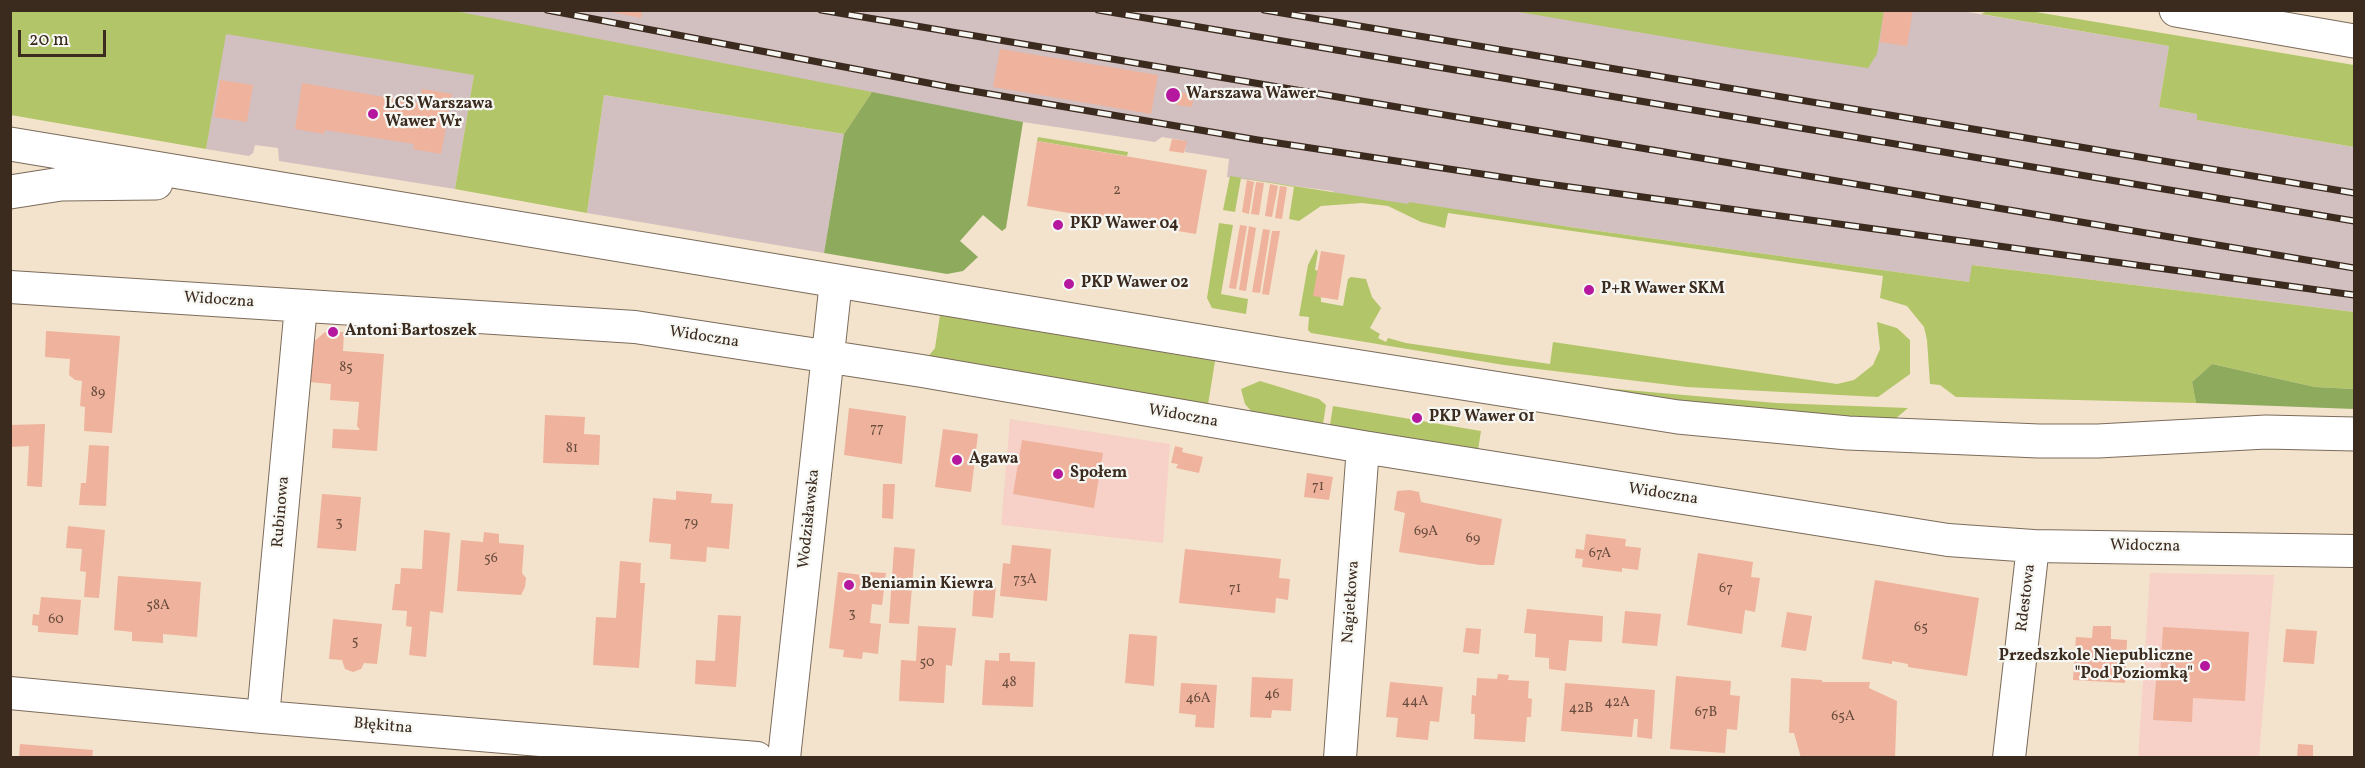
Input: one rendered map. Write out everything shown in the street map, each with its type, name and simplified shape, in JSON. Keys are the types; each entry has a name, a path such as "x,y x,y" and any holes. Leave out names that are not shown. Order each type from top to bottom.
{"main road":[{"path":"2176,10 2355,41"},
{"path":"10,144 1470,386 1678,417 1881,435 2039,441 2098,441 2250,432 2355,434"},
{"path":"10,192 61,184 239,182"}],"street":[{"name":"Wodzisławska","path":"784,758 836,281"},
{"name":"Widoczna","path":"10,287 635,327 922,371 1363,447 1948,540 2033,546 2355,551"},
{"name":"Rubinowa","path":"263,717 301,306"},
{"name":"Nagietkowa","path":"1340,758 1363,447"},
{"name":"Rdestowa","path":"2009,758 2033,546"},
{"name":"Błękitna","path":"10,693 263,717 757,758"}],"shaded area":[{"path":"228,11 1962,11 2169,46 2159,107 2197,114 2197,120 2354,147 2354,312 1973,265 1969,282 1339,195 1332,191 1227,177 1229,159 1185,152 1186,141 1162,137 1155,142 1023,122 645,49 474,76 455,189 279,161 278,148 255,145 253,153 249,156 206,149"},
{"path":"604,95 844,134 824,253 587,213"},
{"path":"1010,419 1170,444 1163,543 1001,525"},
{"name":"Przedszkole Niepubliczne \"Pod Poziomką\"","path":"2150,573 2274,575 2259,757 2138,758"}],"green space":[{"path":"10,11 455,11 872,92 844,134 604,95 587,213 455,189 474,75 226,34 206,149 11,115"},
{"path":"1513,11 1884,11 1877,54 1868,68 1732,48"},
{"path":"1987,11 2030,11 2354,65 2354,147 2197,120 2197,114 2159,107 2169,46 1981,14"},
{"path":"872,92 1023,122 1006,228 1002,231 983,215 960,241 978,257 963,271 947,274 824,253 844,134"},
{"path":"1038,137 1128,152 1127,156 1037,141"},
{"path":"1230,176 1408,204 1409,202 1577,228 1969,282 1972,265 2354,312 2354,389 2315,387 2212,364 2192,382 2196,403 1956,397 1940,385 1930,384 1924,327 1907,306 1880,298 1883,276 1448,213 1445,228 1421,222 1388,206 1362,203 1321,206 1299,221 1289,219 1294,187 1241,178 1235,212 1223,210"},
{"path":"1219,223 1233,225 1221,294 1248,299 1246,314 1212,308 1207,298"},
{"path":"1316,249 1318,252 1315,270 1320,271 1321,302 1343,306 1348,279 1351,277 1366,279 1372,297 1381,308 1370,328 1380,334 1378,338 1386,342 1388,338 1406,343 1550,364 1553,342 1837,384 1854,380 1873,365 1880,349 1877,322 1897,328 1910,340 1910,374 1878,397 1687,387 1504,365 1311,333 1308,330 1309,317 1299,316 1308,265"},
{"path":"940,315 1215,361 1208,405 927,358 935,348"},
{"path":"2212,364 2315,387 2354,389 2354,409 2196,403 2192,382"},
{"path":"1260,381 1319,399 1326,405 1323,424 1251,411 1245,404 1241,389"},
{"path":"1592,387 1776,403 1908,408 1894,420 1728,407"},
{"path":"1333,406 1481,431 1478,450 1330,425"}],"building":[{"path":"602,10 642,10 641,18"},
{"path":"1884,10 1913,10 1907,46 1880,42"},
{"path":"1000,49 1158,75 1151,114 993,87"},
{"path":"220,80 253,85 247,122 214,117"},
{"name":"LCS Warszawa Wawer Wr","path":"302,83 420,103 422,89 452,94 441,154 413,149 414,144 325,130 324,134 295,129"},
{"path":"1179,92 1194,95 1192,107 1177,105"},
{"path":"1172,139 1187,141 1184,153 1169,151"},
{"path":"1037,141 1207,170 1196,234 1027,206"},
{"path":"1247,180 1254,182 1249,214 1242,212"},
{"path":"1256,182 1264,183 1259,215 1251,214"},
{"path":"1270,184 1278,186 1272,217 1265,216"},
{"path":"1280,186 1287,187 1282,219 1275,218"},
{"path":"1240,225 1247,226 1236,289 1229,288"},
{"path":"1249,226 1256,228 1246,291 1239,290"},
{"path":"1263,229 1270,230 1260,293 1252,292"},
{"path":"1272,231 1280,231 1269,295 1262,294"},
{"path":"1321,251 1345,255 1338,300 1313,296"},
{"path":"46,331 120,336 112,433 84,431 85,407 80,406 82,381 75,380 69,375 70,359 45,357"},
{"path":"325,332 344,332 343,351 384,354 377,451 332,448 333,429 360,430 357,426 359,402 330,400 331,384 308,382 311,344"},
{"path":"849,408 906,416 902,464 844,455"},
{"path":"545,415 585,417 584,434 600,435 599,465 543,463"},
{"path":"45,424 42,487 27,486 29,446 10,447 10,425"},
{"name":"Agawa","path":"943,429 978,434 971,492 935,487"},
{"name":"Społem","path":"1022,440 1103,453 1094,508 1013,494"},
{"path":"89,445 109,446 106,506 79,505 81,483 86,483"},
{"path":"1175,446 1183,448 1182,452 1203,457 1199,473 1176,468 1178,464 1171,463"},
{"path":"1307,473 1333,477 1329,500 1304,497"},
{"path":"883,484 895,484 893,519 882,518"},
{"path":"676,491 712,494 711,503 733,504 729,549 707,547 706,562 670,559 671,544 649,542 653,498 676,500"},
{"path":"1397,491 1419,492 1421,502 1502,519 1494,565 1480,565 1399,552 1405,513 1394,510"},
{"path":"322,494 361,497 356,551 317,548"},
{"path":"68,526 105,530 99,598 84,597 86,572 80,571 82,549 66,548"},
{"path":"424,530 450,533 443,613 430,611 426,657 409,655 412,627 406,626 407,611 392,610 395,584 400,584 401,568 422,569"},
{"path":"484,532 499,534 499,543 524,545 522,573 526,578 521,595 457,591 461,540 483,542"},
{"path":"1586,534 1626,539 1625,546 1641,548 1638,570 1622,568 1622,572 1582,567 1583,559 1575,558 1576,549 1584,550"},
{"path":"1012,545 1051,549 1047,601 1000,596 1003,563 1010,564"},
{"path":"894,547 915,549 909,624 889,623"},
{"path":"1185,549 1281,559 1279,578 1290,579 1288,600 1276,598 1275,613 1179,603"},
{"path":"1698,553 1753,562 1751,577 1760,578 1755,612 1745,610 1742,634 1687,625"},
{"path":"620,561 641,563 640,583 645,583 639,668 593,665 596,617 616,618"},
{"path":"838,572 870,576 870,572 886,573 882,605 872,604 870,623 881,624 878,654 863,652 862,659 843,657 844,650 829,648"},
{"path":"118,576 201,582 197,637 163,634 163,643 132,641 132,632 114,630"},
{"path":"1875,580 1979,598 1967,676 1908,667 1908,664 1892,661 1892,664 1862,659"},
{"path":"974,586 996,587 993,618 972,616"},
{"path":"41,597 81,600 78,635 38,632 38,626 32,625 33,614 39,615"},
{"path":"1527,609 1603,616 1602,642 1569,640 1566,671 1549,669 1549,658 1535,657 1536,634 1524,633"},
{"path":"1625,611 1661,614 1657,646 1622,643"},
{"path":"1787,612 1812,616 1806,651 1781,647"},
{"path":"718,615 741,616 736,687 695,684 696,660 715,661"},
{"path":"333,619 382,624 377,664 364,663 361,669 353,672 345,669 342,660 329,659"},
{"path":"918,626 956,628 952,666 946,665 944,703 899,701 901,660 916,661"},
{"path":"2093,626 2111,626 2111,639 2127,640 2125,683 2073,680 2076,637 2092,638"},
{"path":"2163,627 2249,632 2245,701 2193,698 2192,722 2153,720 2156,680 2160,680"},
{"path":"1466,628 1481,629 1479,654 1463,652"},
{"path":"2286,629 2317,631 2314,664 2283,662"},
{"path":"1129,634 1157,636 1154,686 1125,683"},
{"path":"999,653 1010,653 1010,661 1035,662 1033,707 982,705 985,660 999,661"},
{"path":"1498,674 1509,675 1508,680 1529,681 1528,698 1532,699 1531,717 1527,717 1525,742 1474,739 1475,714 1471,714 1472,695 1476,696 1477,678 1497,679"},
{"path":"1676,676 1731,681 1730,695 1740,696 1737,730 1727,729 1725,753 1670,749"},
{"path":"1252,677 1293,679 1291,711 1272,710 1271,718 1250,717"},
{"path":"1791,678 1822,680 1822,682 1870,682 1869,688 1897,701 1895,758 1801,758 1794,733 1789,733"},
{"path":"1390,682 1443,687 1439,722 1430,721 1428,740 1396,737 1398,718 1386,717"},
{"path":"1181,683 1217,685 1214,728 1195,727 1196,715 1179,713"},
{"path":"1565,683 1655,690 1652,739 1637,737 1638,719 1634,719 1632,737 1561,731"},
{"path":"20,744 93,750 92,758 19,758"},
{"path":"2298,744 2313,745 2313,758 2297,758"}],"railway":[{"path":"547,10 949,87 1258,140 1541,183 2354,295"},
{"path":"821,10 2354,268"},
{"path":"1098,10 2354,221"},
{"path":"1264,10 2354,193"}],"place":[{"name":"Warszawa Wawer","path":"1173,95"},
{"name":"LCS Warszawa Wawer Wr","path":"373,114"},
{"name":"PKP Wawer 04","path":"1058,225"},
{"name":"PKP Wawer 02","path":"1069,284"},
{"name":"P+R Wawer SKM","path":"1589,290"},
{"name":"Antoni Bartoszek","path":"333,332"},
{"name":"PKP Wawer 01","path":"1417,418"},
{"name":"Agawa","path":"957,460"},
{"name":"Społem","path":"1058,474"},
{"name":"Beniamin Kiewra","path":"849,585"},
{"name":"Przedszkole Niepubliczne \"Pod Poziomką\"","path":"2205,666"}]}
